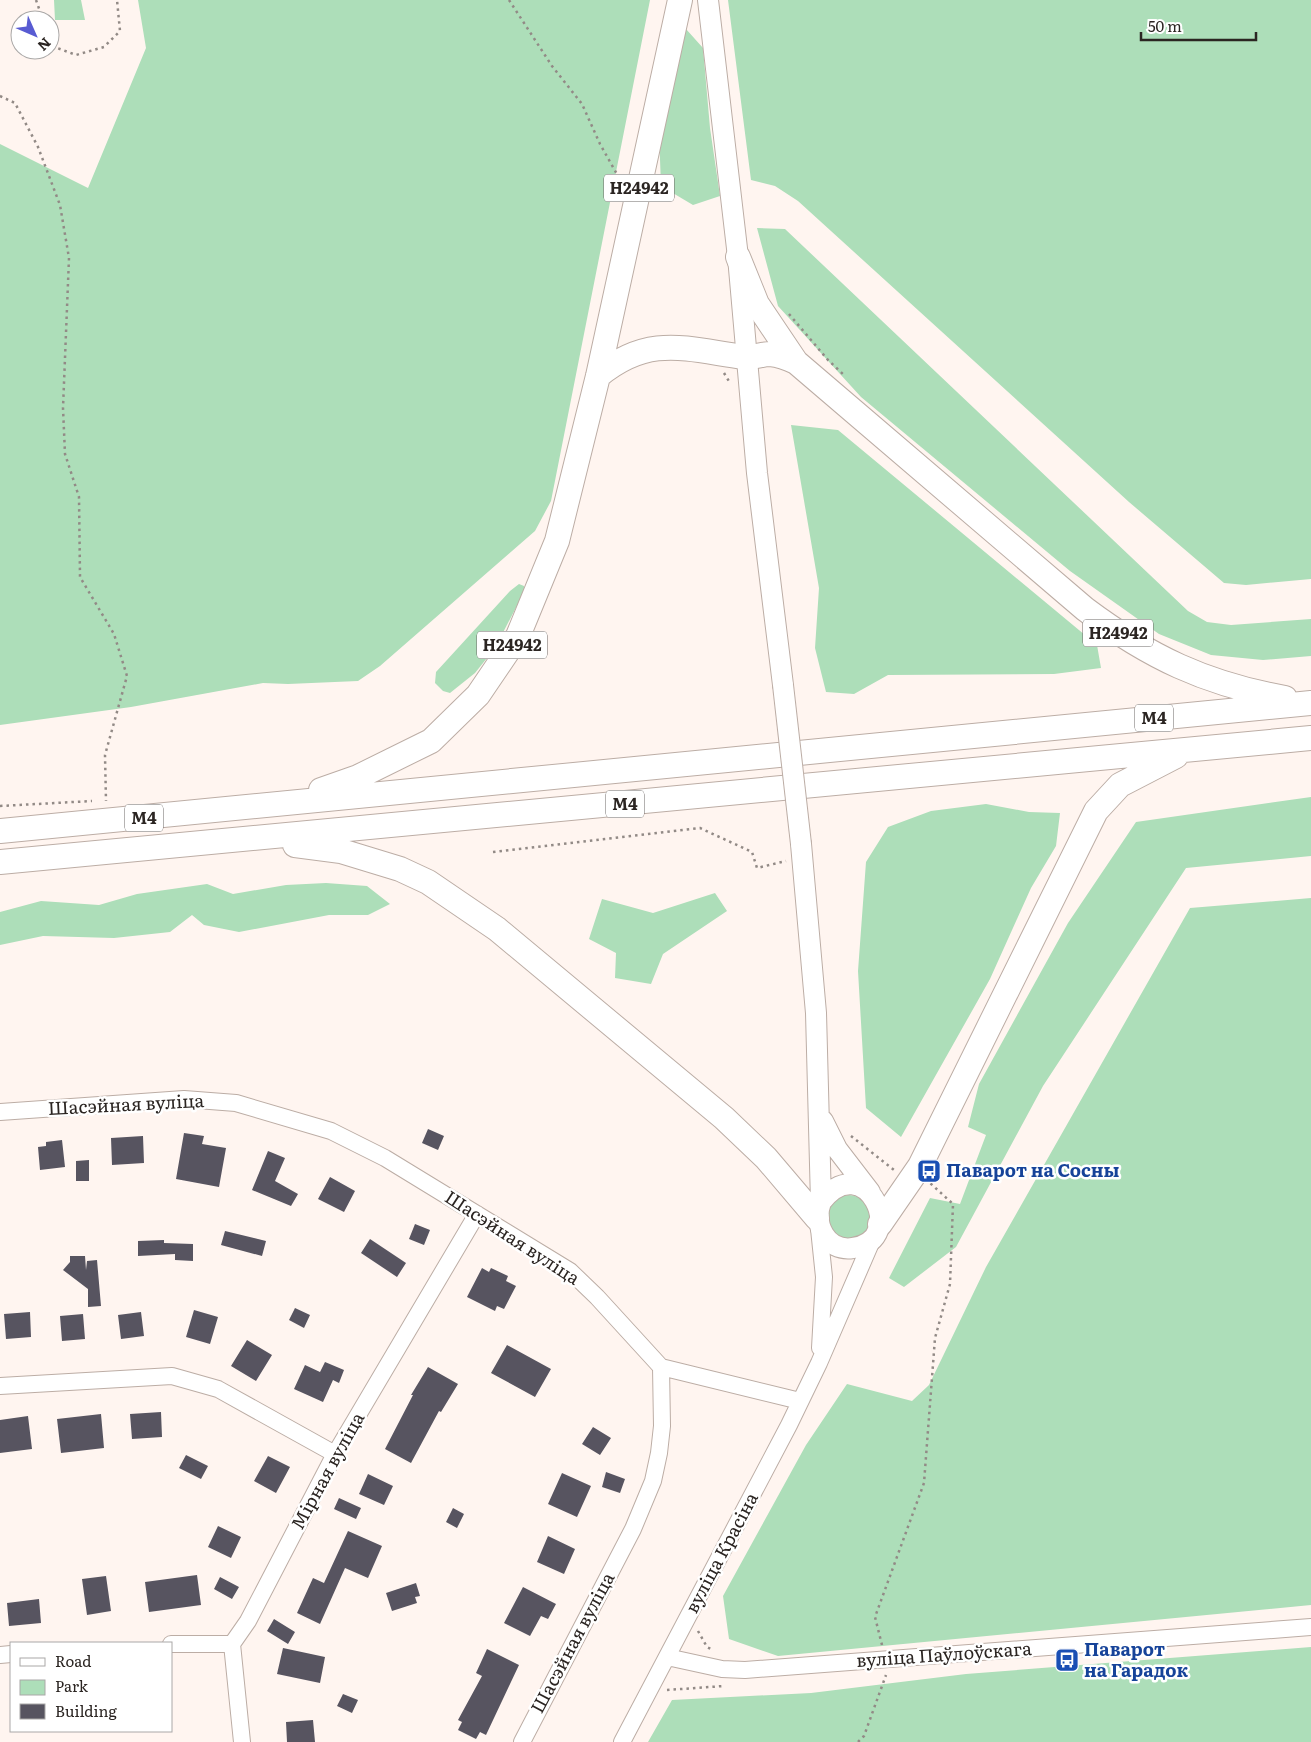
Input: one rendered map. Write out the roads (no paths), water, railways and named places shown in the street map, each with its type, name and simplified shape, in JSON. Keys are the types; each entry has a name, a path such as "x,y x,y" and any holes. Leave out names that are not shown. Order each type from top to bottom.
{"highway":[{"name":"Н24942","path":"287,802 358,777 424,745 453,722 483,688 518,636 557,541 598,376 680,0"},
{"name":"Н24942","path":"738,257 756,304 796,362 1048,579 1118,634 1162,660 1207,678 1248,691 1311,703"},
{"name":"Н24942","path":"598,376 616,361 632,353 683,347 746,357 770,354 782,356 796,362"},
{"name":"М4","path":"0,831 1311,703"},
{"name":"М4","path":"0,862 1311,738"},
{"path":"877,1230 920,1166 1096,811 1120,785 1137,774 1194,748"},
{"path":"246,839 341,851 400,869 428,882 497,929 551,971 724,1118 766,1158 819,1216"}],"main road":[{"name":"Н24942","path":"708,0 738,257 746,357"},
{"path":"746,357 757,473 783,685 797,852 816,1013 820,1114 819,1216 831,1243 842,1248 863,1245 877,1230 880,1209 872,1195 837,1149 820,1114"},
{"path":"819,1216 828,1192 840,1186 852,1185 865,1189 872,1195"}],"street":[{"name":"Шасэйная вуліца","path":"0,1112 184,1098 236,1103 331,1131 385,1158 570,1271 597,1297 662,1367 660,1453 653,1481 633,1529 522,1742"},
{"name":"Мірная вуліца","path":"232,1644 248,1621 335,1454 477,1214"},
{"name":"вуліца Красіна","path":"819,1216 824,1277 819,1363"},
{"name":"вуліца Красіна","path":"622,1742 819,1363 877,1230"},
{"path":"662,1367 800,1401"},
{"path":"0,1386 172,1376 218,1390 335,1454"},
{"name":"вуліца Паўлоўскага","path":"667,1657 722,1669 885,1667 1311,1627"},
{"path":"172,1644 232,1644 242,1742"}],"place":[{"name":"Паварот на Сосны","path":"929,1171"},
{"name":"Паварот на Гарадок","path":"1067,1660"}]}
